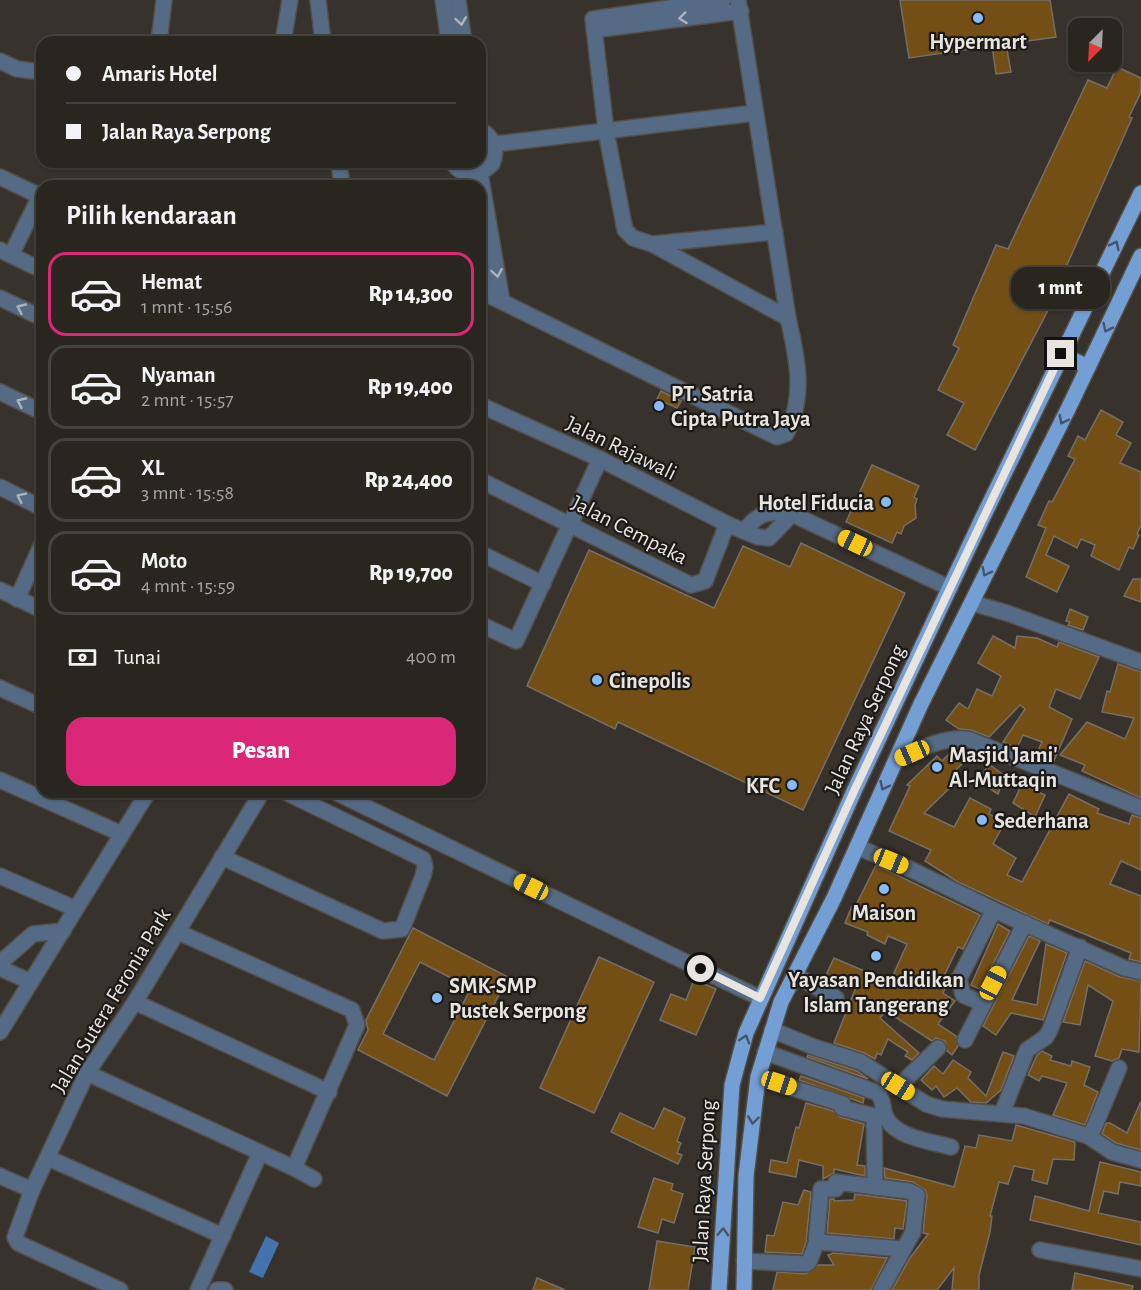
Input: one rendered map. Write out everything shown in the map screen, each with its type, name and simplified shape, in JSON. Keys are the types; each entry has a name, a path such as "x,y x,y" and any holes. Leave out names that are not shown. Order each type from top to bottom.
{"main road":[{"name":"Jalan Raya Serpong","path":"719,1290 732,1085 746,1032 950,588 1061,354 1141,193"},
{"name":"Jalan Raya Serpong","path":"744,1290 746,1176 758,1077 781,1002 823,921 972,603 1141,256"},
{"path":"1061,354 1088,367"},
{"path":"801,911 823,921"}],"street":[{"path":"160,36 164,0"},
{"path":"285,36 290,0"},
{"path":"318,0 323,36"},
{"path":"443,0 448,36"},
{"path":"458,0 463,36"},
{"path":"723,0 595,18 594,30 606,130 625,230 633,238 652,244 788,318"},
{"path":"486,293 781,437 786,434 794,419 799,394 797,357 788,318 740,5 594,30"},
{"path":"0,61 17,69 36,71"},
{"path":"495,144 755,113"},
{"path":"459,168 471,178 492,164 495,144 486,133"},
{"path":"0,177 36,194"},
{"path":"36,204 6,253 36,267"},
{"path":"652,244 775,232"},
{"path":"486,238 502,301"},
{"path":"0,298 36,315"},
{"path":"0,392 36,409"},
{"name":"Jalan Rajawali","path":"486,408 600,459 744,531 769,538 792,514"},
{"path":"486,627 516,641 600,459"},
{"name":"Jalan Cempaka","path":"486,483 691,585 705,581 727,524"},
{"path":"0,487 36,505"},
{"path":"744,531 754,518 764,513 775,511 792,514 950,588"},
{"path":"16,599 36,557"},
{"path":"486,557 543,584"},
{"path":"0,591 36,607"},
{"path":"972,603 1007,613 1141,662"},
{"path":"0,688 36,704"},
{"path":"897,760 951,737 968,739 1141,808"},
{"path":"0,780 36,796"},
{"path":"41,798 122,834"},
{"path":"0,1032 144,798"},
{"name":"Jalan Sutera Feronia Park","path":"97,1285 16,1241 32,1190 87,1073 135,1002 257,798"},
{"path":"222,857 383,931 394,932 402,928 423,876 425,867 423,859 297,798"},
{"path":"346,798 760,998"},
{"path":"857,847 908,868 993,910 1124,968 1141,972"},
{"path":"0,876 76,909"},
{"path":"982,1003 963,995 958,979 993,910"},
{"path":"965,1040 1025,923"},
{"path":"0,963 33,934 63,931"},
{"path":"178,932 352,1010 356,1016 357,1025 294,1168"},
{"path":"1002,1113 1028,1050 1046,1037 1050,1030 1080,947"},
{"path":"0,968 31,982"},
{"path":"795,975 836,998"},
{"path":"135,1002 329,1092"},
{"path":"772,1030 861,1062 885,1075 926,1104 942,1109 1024,1116 1090,1137 1112,1152 1141,1160"},
{"path":"898,1086 938,1048"},
{"path":"765,1052 878,1093 885,1104 885,1114 897,1129 909,1136 951,1147"},
{"path":"1090,1137 1119,1068"},
{"path":"87,1073 314,1179"},
{"path":"758,1077 843,1104 842,1108 874,1116 875,1186"},
{"path":"198,1290 260,1153"},
{"path":"48,1158 223,1236"},
{"path":"0,1176 32,1190"},
{"path":"744,1261 806,1264 809,1262 816,1244 821,1189 836,1189 836,1182 909,1191 918,1198 913,1232 881,1290"},
{"path":"816,1244 832,1242 902,1249"},
{"path":"1040,1250 1141,1269"},
{"path":"97,1285 120,1290"},
{"path":"217,1290 225,1290"}],"water":[{"path":"266,1236 279,1243 263,1278 249,1272"}],"building":[{"name":"Hypermart","path":"900,0 1050,0 1056,37 1006,44 1011,72 996,74 992,46 909,58"},
{"path":"1122,69 1141,78 1141,92 1129,117 1132,118 1063,274 1066,276 975,450 947,435 964,403 938,390 959,348 953,345 996,245 1008,249 1088,80 1107,88 1115,72 1122,72"},
{"path":"661,391 681,401 677,408 657,399"},
{"path":"1101,410 1123,422 1116,435 1131,443 1120,463 1141,472 1141,525 1137,534 1139,535 1133,549 1129,547 1119,570 1091,556 1095,545 1081,539 1077,548 1054,536 1046,555 1069,566 1057,592 1026,577 1046,528 1038,525 1049,501 1052,502 1075,459 1068,456 1078,436 1085,440"},
{"name":"Hotel Fiducia","path":"872,465 919,486 914,497 917,499 916,518 904,526 901,534 897,532 892,543 846,522"},
{"path":"801,543 905,593 803,810 618,722 615,729 527,686 589,550 714,608 743,546 790,567"},
{"path":"1133,579 1141,579 1141,602 1124,596"},
{"path":"1070,609 1088,617 1083,630 1068,625 1070,622 1066,621"},
{"path":"993,636 1015,648 1017,636 1037,638 1057,647 1059,642 1099,657 1080,699 1056,689 1049,707 1072,719 1053,763 1036,755 1042,742 1023,735 1017,748 1003,742 1025,709 1020,705 989,737 971,730 959,729 946,720 959,703 968,709 977,689 992,696 1001,676 978,663"},
{"path":"1118,664 1141,672 1141,798 1082,771 1085,765 1060,755 1087,722 1125,739 1134,718 1102,712 1107,691 1110,692"},
{"path":"954,749 960,749 969,757 953,773 959,779 924,813 954,827 970,798 991,809 989,814 1005,822 993,844 1016,858 1007,875 1022,882 1069,794 1099,809 1097,813 1129,824 1132,815 1141,818 1141,870 1121,861 1110,884 1141,896 1141,962 1129,959 1131,953 1050,920 1048,924 958,882 925,861 931,850 889,831 910,786 907,785 937,756 942,761"},
{"path":"989,764 1005,776 998,794 978,781"},
{"path":"1022,784 1045,795 1035,817 1013,803"},
{"path":"876,865 980,915 963,949 958,947 944,976 950,979 943,993 955,1001 938,1024 956,1036 958,1046 952,1055 947,1051 945,1041 936,1038 932,1041 886,1011 880,1018 919,1053 912,1060 905,1056 908,1052 888,1039 881,1055 877,1053 875,1059 834,1043 856,987 826,975 834,958 890,982 907,944 888,936 885,944 867,935 868,932 845,923 852,906 855,907"},
{"path":"998,924 1010,931 980,989 971,985"},
{"path":"413,928 508,977 447,1096 358,1050 368,1030 366,1020","holes":["420,962 471,988 434,1060 383,1034"]},
{"path":"1029,936 1040,941 1012,1000 1037,1005 1046,944 1067,953 1043,1020 1011,1013 996,1035 983,1026"},
{"path":"599,957 654,982 594,1113 540,1088"},
{"path":"1085,961 1120,977 1141,981 1139,1052 1122,1049 1119,1058 1112,1061 1095,1056 1113,1001 1088,985 1080,1025 1063,1022"},
{"path":"694,980 716,989 696,1035 660,1020 671,994 686,1000"},
{"path":"1042,1051 1052,1056 1050,1060 1071,1066 1072,1061 1090,1067 1084,1085 1098,1092 1085,1125 1053,1115 1067,1083 1042,1076 1039,1081 1028,1075 1037,1055"},
{"path":"1003,1052 1014,1056 1001,1090 986,1103 971,1102 957,1088 944,1097 936,1086 932,1090 921,1080 934,1066 943,1074 953,1060 971,1072 968,1078 986,1096"},
{"path":"808,1055 857,1071 868,1079 807,1057"},
{"path":"801,1076 864,1098 863,1103 799,1080"},
{"path":"1141,1101 1141,1150 1116,1143 1102,1134 1106,1123 1127,1133"},
{"path":"806,1103 864,1124 857,1165 865,1166 865,1176 834,1169 834,1173 823,1179 823,1166 799,1160 796,1177 769,1172 771,1160 787,1163 796,1127 799,1128"},
{"path":"664,1108 685,1118 677,1141 681,1143 677,1153 682,1155 678,1164 611,1132 620,1113 654,1129"},
{"path":"1016,1125 1075,1142 1074,1160 1053,1159 1047,1184 1032,1180 1034,1170 1014,1166 1008,1184 999,1182 979,1275 979,1290 952,1290 954,1268 937,1290 892,1290 910,1258 928,1234 923,1233 927,1195 925,1190 913,1182 885,1178 884,1168 954,1187 965,1146 976,1148 979,1135 1012,1141"},
{"path":"1100,1162 1141,1172 1141,1186 1120,1182 1118,1194 1104,1191 1098,1213 1141,1222 1141,1245 1030,1220 1035,1196 1089,1211"},
{"path":"654,1178 673,1184 671,1190 683,1194 674,1223 662,1219 658,1233 638,1227"},
{"path":"804,1190 811,1192 806,1242 802,1254 765,1252 767,1235 774,1236 783,1202 798,1205"},
{"path":"855,1194 907,1201 903,1229 895,1228 894,1239 827,1233 830,1199 834,1201 854,1200"},
{"path":"657,1241 695,1247 688,1290 649,1290"},
{"path":"833,1253 887,1258 871,1290 773,1290 777,1272 806,1274 818,1265 834,1265 828,1255"},
{"path":"1075,1273 1133,1286 1132,1290 1072,1290"},
{"path":"537,1278 565,1290 533,1290"}],"place":[{"name":"Hypermart","path":"978,18"},
{"name":"PT. Satria Cipta Putra Jaya","path":"659,406"},
{"name":"Hotel Fiducia","path":"886,502"},
{"name":"Cinepolis","path":"597,680"},
{"name":"Masjid Jami' Al-Muttaqin","path":"937,767"},
{"name":"KFC","path":"792,785"},
{"name":"Sederhana","path":"982,820"},
{"name":"Maison","path":"884,889"},
{"name":"Yayasan Pendidikan Islam Tangerang","path":"876,956"},
{"name":"SMK-SMP Pustek Serpong","path":"437,998"}],"route":[{"path":"701,969 760,998 855,789 1061,354"}]}
